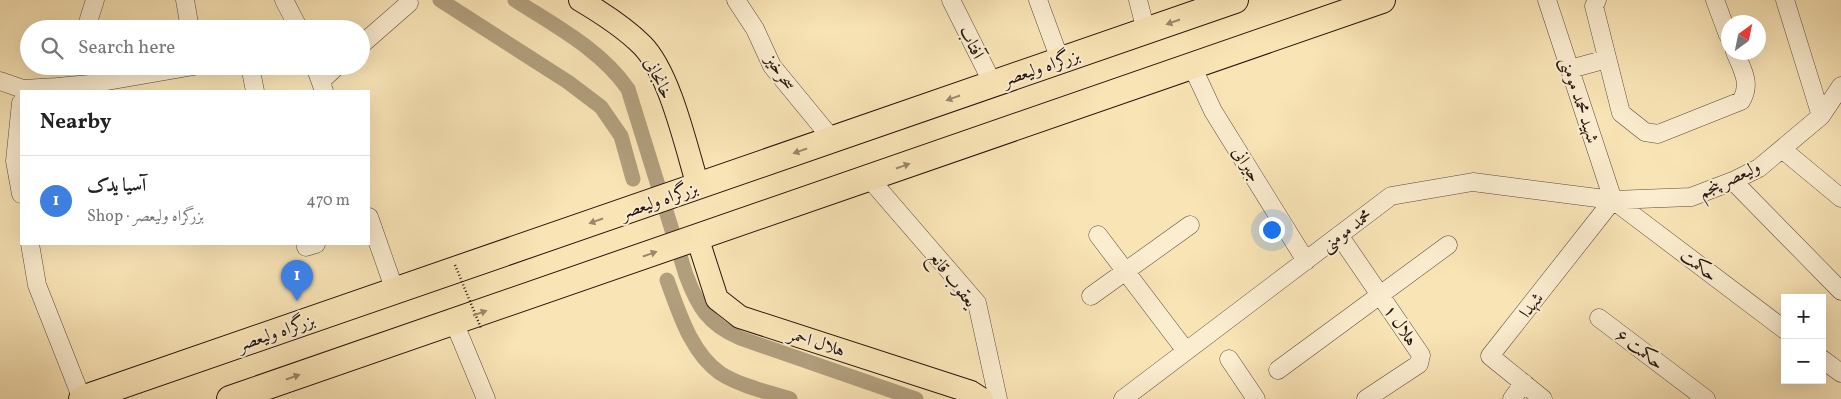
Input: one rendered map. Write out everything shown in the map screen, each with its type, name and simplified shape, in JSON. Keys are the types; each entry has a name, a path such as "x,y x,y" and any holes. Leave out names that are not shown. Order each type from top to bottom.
{"highway":[{"name":"بزرگراه ولیعصر","path":"82,399 1235,0"},
{"path":"230,399 1192,66 1325,11 1367,2"}],"main road":[{"name":"خانجانی","path":"580,0 606,16 643,46 666,84 698,186"},
{"name":"هلال احمر","path":"697,237 717,299 740,317 971,392 982,399"}],"street":[{"path":"89,20 95,0"},
{"path":"185,0 188,20"},
{"path":"284,0 294,20"},
{"name":"سحرخیز","path":"736,0 755,29 772,66 832,139"},
{"name":"آفتاب","path":"951,0 993,84"},
{"path":"1038,0 1060,60"},
{"path":"1138,0 1146,31"},
{"name":"شهید محمد مومنی","path":"1547,0 1613,200"},
{"path":"1597,0 1594,6 1621,113 1645,132 1658,134 1741,101 1745,94 1747,82 1738,60"},
{"path":"1715,0 1721,16"},
{"path":"1785,0 1821,116"},
{"path":"370,37 409,3"},
{"path":"1570,69 1607,59"},
{"name":"جیرانی","path":"1192,66 1213,111 1306,261"},
{"path":"57,89 97,75"},
{"path":"106,75 154,83 173,75"},
{"path":"252,75 255,90"},
{"path":"0,81 20,93"},
{"name":"ولیعصر پنجم","path":"1613,200 1691,197 1733,181 1759,168 1821,116 1841,86"},
{"path":"20,113 15,161 20,188"},
{"path":"1782,149 1838,191"},
{"name":"یعقوب قانع","path":"869,178 977,303 998,399"},
{"path":"1733,181 1841,291"},
{"name":"محمد مومنی","path":"1123,399 1391,196 1473,182 1613,200"},
{"name":"حکمت","path":"1613,200 1781,327"},
{"name":"شهدا","path":"1543,399 1490,356 1613,200"},
{"path":"370,223 395,291"},
{"path":"1091,296 1190,225"},
{"path":"1098,235 1186,351"},
{"name":"هلال ۱","path":"1340,235 1421,356 1418,364 1366,399"},
{"path":"30,245 37,285 82,399"},
{"path":"1278,370 1448,245"},
{"name":"حکمت ۶","path":"1599,318 1706,399"},
{"path":"454,322 486,399"},
{"path":"1229,359 1256,399"},
{"path":"1826,361 1841,373"},
{"path":"1512,399 1524,383"}],"path":[{"path":"455,264 481,328"}],"waterway":[{"path":"440,0 568,82 601,107 621,136 633,179"},
{"path":"515,0 590,50 617,75 628,89 686,275 700,305 712,320 729,333 740,338 916,399"},
{"path":"667,280 687,331 701,355 710,365 736,382 790,399"}],"place":[{"name":"آسیا یدک","path":"297,301"}]}
